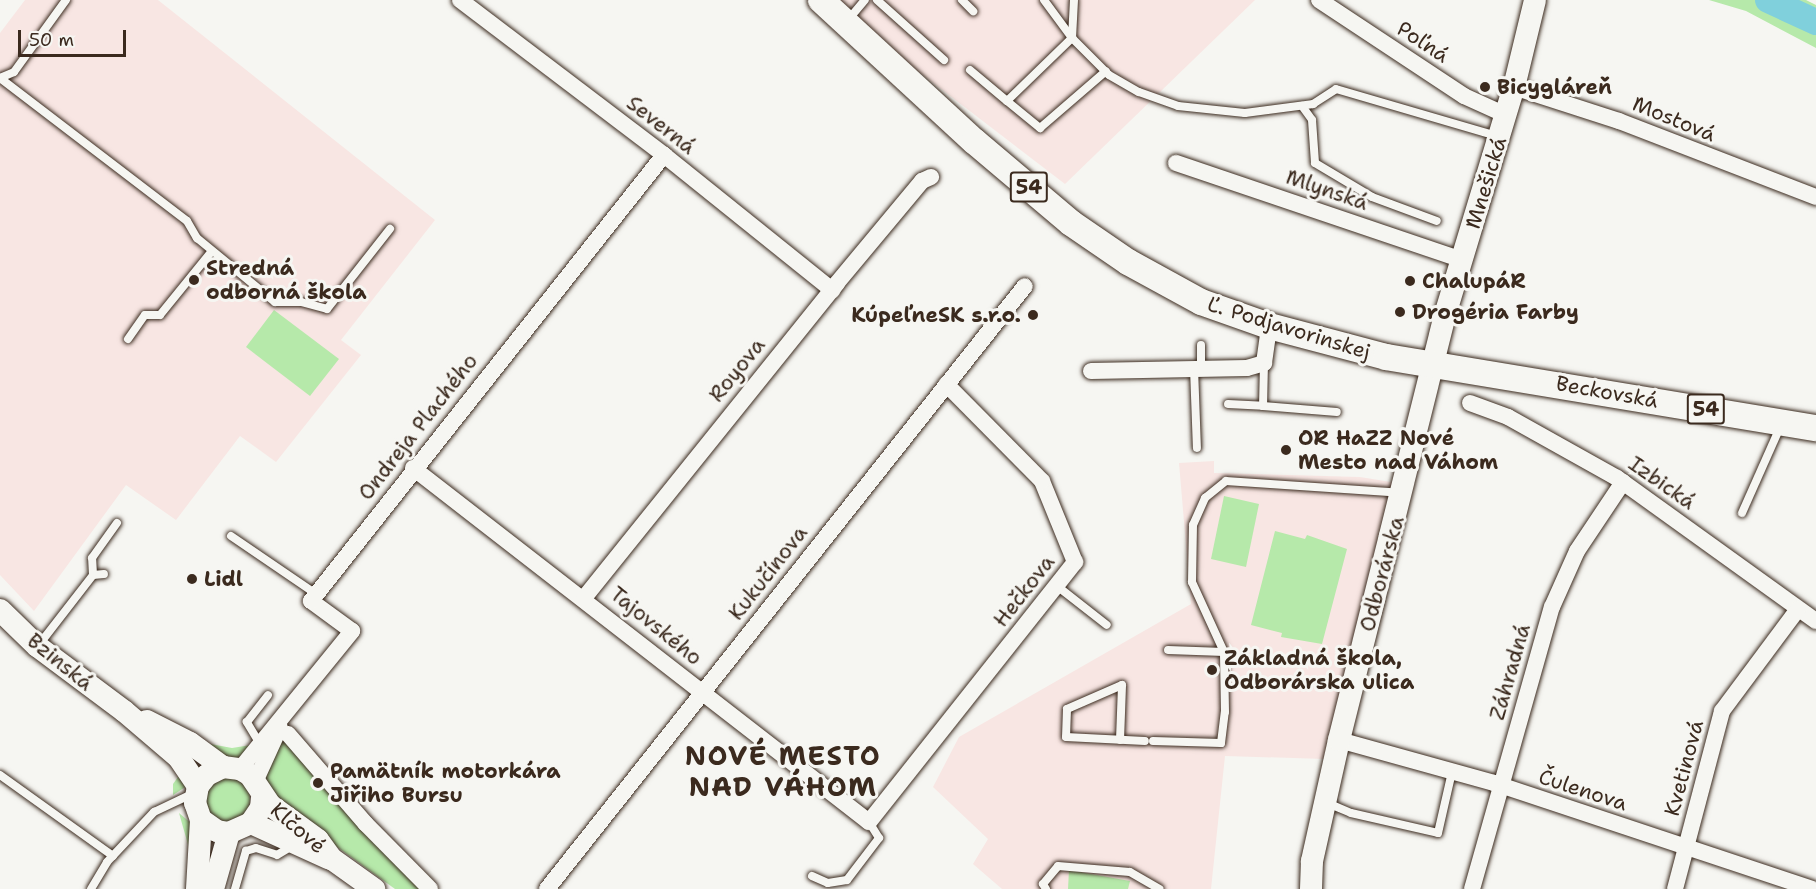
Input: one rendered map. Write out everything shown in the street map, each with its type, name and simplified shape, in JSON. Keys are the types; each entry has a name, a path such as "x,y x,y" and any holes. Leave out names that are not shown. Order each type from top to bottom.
{"main road":[{"name":"Ľ. Podjavorinskej","path":"821,0 974,141 1071,223 1128,262 1201,302 1269,326 1386,357 1433,364"},
{"name":"Mnešická","path":"1433,364 1500,137 1535,0"},
{"name":"Beckovská","path":"1433,364 1816,428"},
{"name":"Odborárska","path":"1311,889 1312,861 1324,802 1403,493 1433,364"},
{"name":"Bzinská","path":"0,610 37,646 124,711 184,764 199,803"},
{"name":"Bzinská","path":"124,711 190,743 245,779"},
{"path":"197,889 199,803 207,774 245,779"},
{"name":"Klčové","path":"229,833 251,823 261,808 245,779"},
{"name":"Klčové","path":"245,779 318,840 332,859"},
{"path":"199,803 217,831 229,833 213,889"},
{"name":"Klčové","path":"251,823 296,845 332,859 374,889"}],"street":[{"name":"Severná","path":"460,0 664,154 832,290"},
{"name":"Poľná","path":"1319,0 1464,96 1506,115"},
{"name":"Mostová","path":"1514,87 1619,121 1816,197"},
{"name":"Ondreja Plachého","path":"316,594 413,468 664,154"},
{"name":"Mlynská","path":"1176,163 1463,260"},
{"name":"Royova","path":"584,598 832,290 922,181 931,177"},
{"name":"Kukučínova","path":"548,889 1025,286"},
{"path":"1091,371 1247,368 1264,363 1269,326"},
{"name":"Hečkova","path":"869,822 1075,562 1042,481 946,384"},
{"name":"Izbická","path":"1470,403 1508,417 1623,482 1816,621"},
{"name":"Tajovského","path":"413,468 584,598 869,822"},
{"name":"Záhradná","path":"1472,889 1552,607 1577,551 1623,482"},
{"path":"245,779 285,728 352,631 311,601 316,594"},
{"name":"Kvetinová","path":"1675,889 1722,711 1798,609"},
{"path":"245,779 260,744 285,728"},
{"path":"285,728 366,824 430,889"},
{"name":"Čulenova","path":"1339,740 1501,787 1812,889"},
{"path":"1299,889 1312,861"}],"lane":[{"path":"66,0 14,72 0,78 187,221 197,238 275,302 301,302 327,309 390,229"},
{"path":"846,22 866,0"},
{"path":"877,0 944,60"},
{"path":"962,0 973,11"},
{"path":"1044,0 1072,38 1106,71 1139,92 1178,106 1245,113 1313,104 1336,89 1358,92 1500,137"},
{"path":"1007,101 1072,38 1074,0"},
{"path":"970,70 1040,128 1106,71"},
{"path":"1302,106 1312,120 1315,163 1372,197 1437,221"},
{"path":"128,339 145,315 160,315 212,251"},
{"path":"1197,448 1197,368 1201,345"},
{"path":"1263,406 1264,363"},
{"path":"1228,404 1337,412"},
{"path":"1742,513 1782,422"},
{"path":"1120,740 1122,685 1067,709 1066,737 1120,740 1221,743 1224,652 1192,582 1193,525 1205,498 1226,481 1403,493"},
{"path":"37,646 93,575 92,558 117,523"},
{"path":"231,536 316,594"},
{"path":"93,575 104,574"},
{"path":"1057,586 1107,625"},
{"path":"1168,650 1224,652"},
{"path":"260,744 247,722 268,694"},
{"path":"1324,802 1351,813 1438,833 1452,772"},
{"path":"0,775 113,855"},
{"path":"177,803 199,803"},
{"path":"91,889 113,855 154,812 177,803 199,803"},
{"path":"812,876 828,883 847,880 879,838 869,822"},
{"path":"235,889 246,851 256,848 277,855 296,845"},
{"path":"1046,889 1044,884 1058,866 1130,872 1157,888"}],"shaded area":[{"name":"Stredná odborná škola","path":"25,0 158,0 435,220 341,340 361,355 276,462 240,436 176,520 126,485 34,611 0,575 0,33"},
{"path":"840,0 1255,0 1065,184 915,69"},
{"name":"Základná škola, Odborárska ulica","path":"1214,461 1214,473 1360,477 1397,483 1325,759 1225,756 1211,889 1002,889 973,864 988,839 933,787 959,737 1191,604 1179,463"}],"green space":[{"path":"1709,0 1806,0 1816,5 1816,48 1746,11"},
{"path":"274,310 339,359 310,396 246,347"},
{"path":"1224,496 1259,504 1246,567 1211,559"},
{"path":"1275,531 1305,539 1307,535 1347,549 1322,644 1281,637 1282,633 1251,625"},
{"path":"284,735 423,889 395,889 271,799 264,782"},
{"path":"205,743 232,748 251,745 238,758 228,760"},
{"path":"183,770 187,786 173,795 173,784"},
{"path":"228,778 244,784 250,800 244,816 228,822 212,816 206,800 212,784"},
{"path":"179,813 192,824 189,848"},
{"path":"1069,870 1130,881 1128,889 1068,889"}],"waterway":[{"path":"1768,0 1816,22"}],"place":[{"name":"Bicygláreň","path":"1485,87"},
{"name":"Stredná odborná škola","path":"194,280"},
{"name":"ChalupáR","path":"1410,281"},
{"name":"Drogéria Farby","path":"1400,312"},
{"name":"KúpeľneSK s.r.o.","path":"1033,315"},
{"name":"OR HaZZ Nové Mesto nad Váhom","path":"1286,450"},
{"name":"Lidl","path":"192,579"},
{"name":"Základná škola, Odborárska ulica","path":"1212,670"},
{"name":"Pamätník motorkára Jiřiho Bursu","path":"318,783"}],"district":[{"name":"NOVÉ MESTO NAD VÁHOM","path":"783,770"}]}
